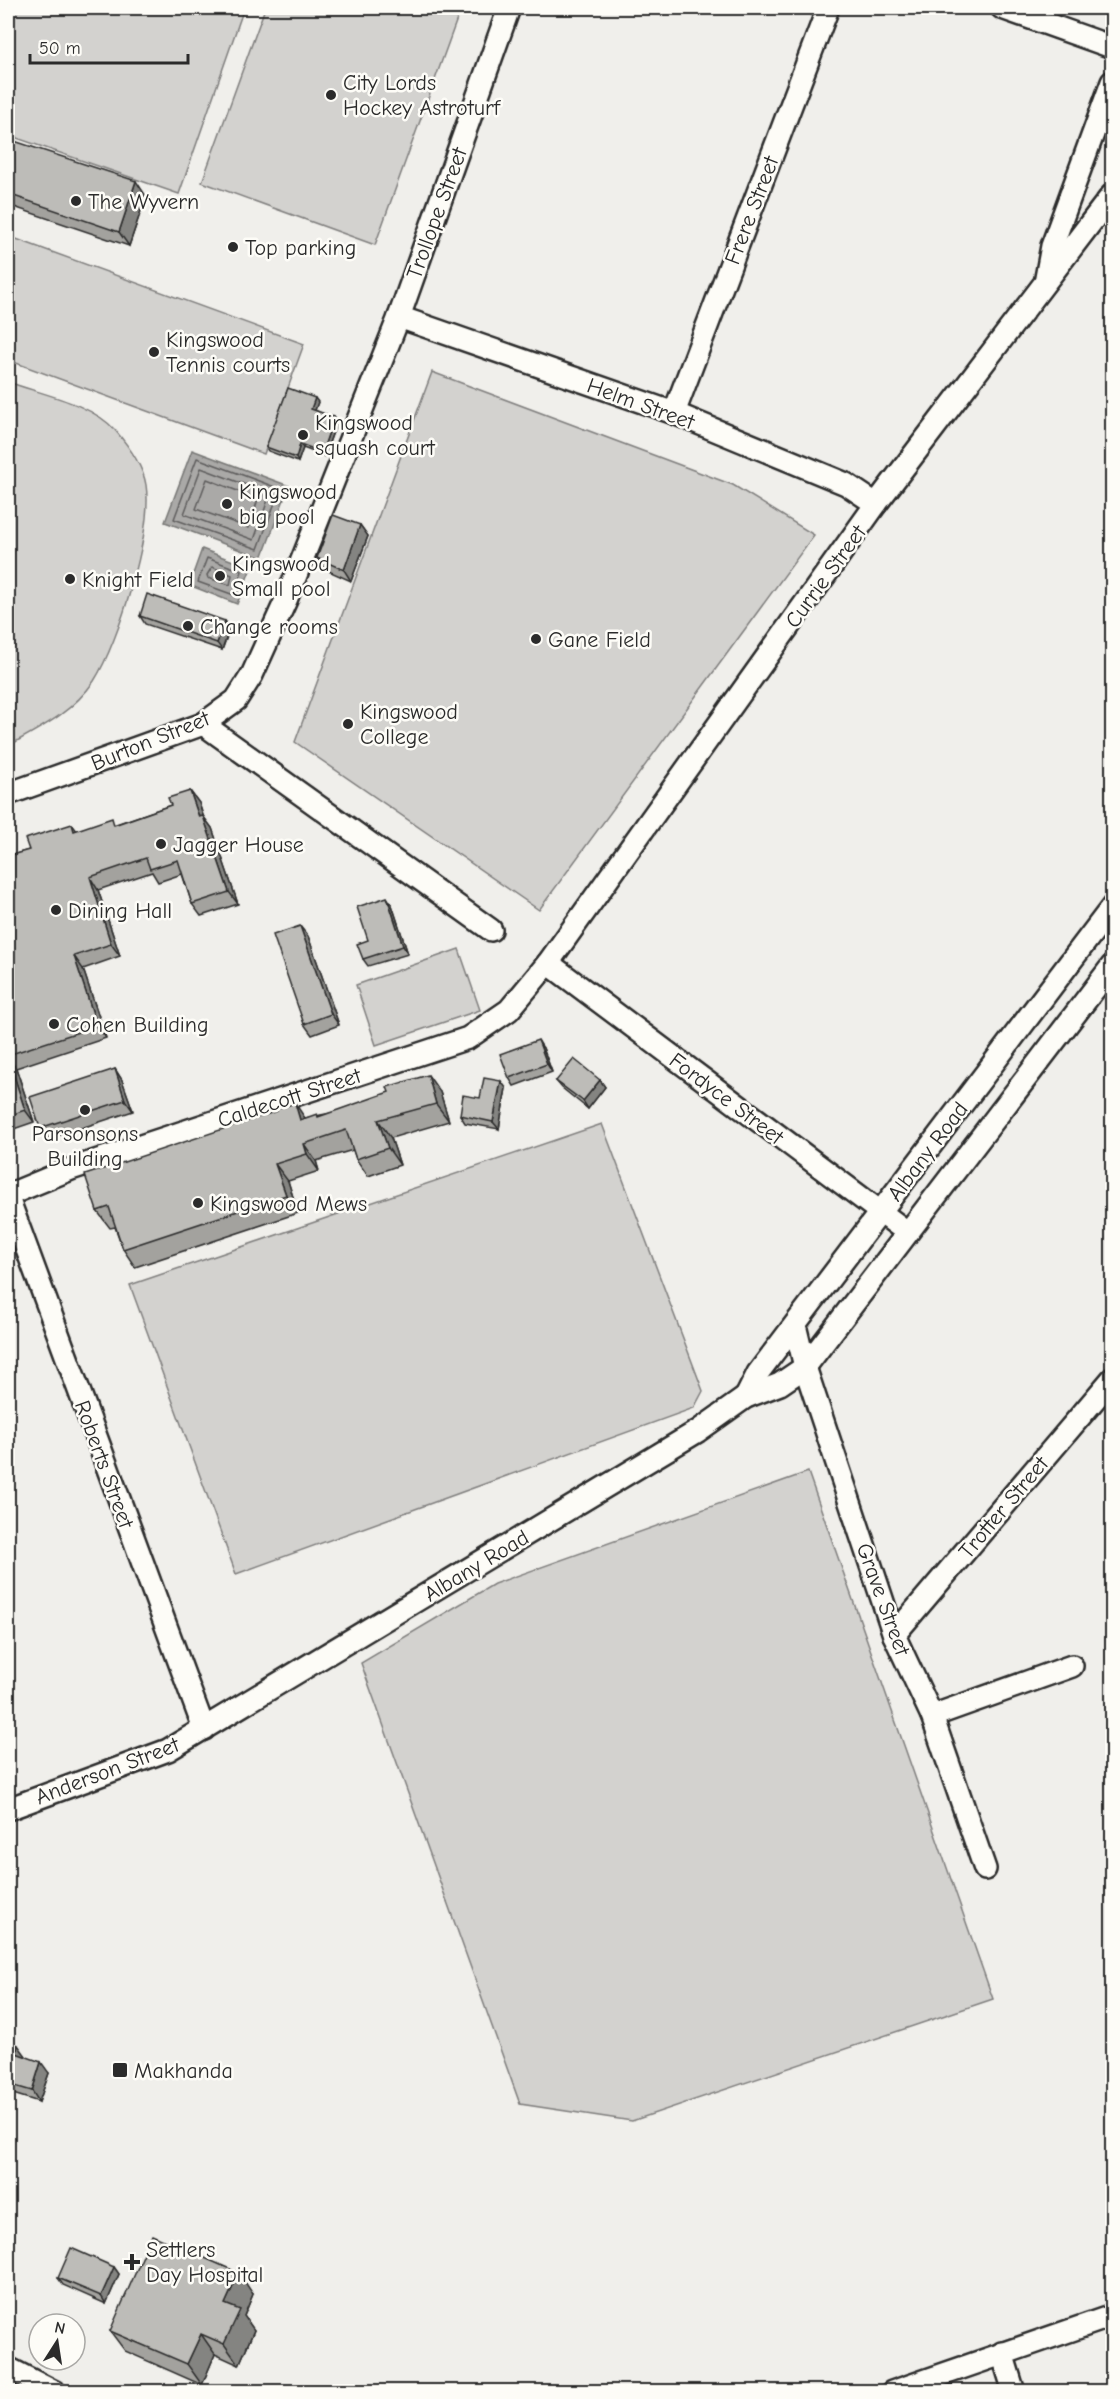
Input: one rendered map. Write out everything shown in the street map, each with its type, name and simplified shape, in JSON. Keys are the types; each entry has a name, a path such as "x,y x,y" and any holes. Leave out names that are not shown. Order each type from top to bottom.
{"street":[{"name":"Trollope Street","path":"399,317 509,8"},
{"name":"Frere Street","path":"674,413 828,8"},
{"path":"1002,8 1113,47"},
{"path":"1046,282 1052,246 1113,82"},
{"name":"Currie Street","path":"548,963 876,504 1113,195"},
{"name":"Helm Street","path":"399,317 674,413 846,484 876,504"},
{"name":"Burton Street","path":"8,794 203,724 236,700 252,675 286,600 399,317"},
{"path":"203,724 491,930"},
{"name":"Albany Road","path":"746,1397 758,1373 1113,906"},
{"name":"Caldecott Street","path":"8,1196 71,1169 468,1038 510,1010 548,963"},
{"name":"Fordyce Street","path":"548,963 907,1232"},
{"name":"Albany Road","path":"204,1729 698,1431 746,1397 780,1384 805,1367 1113,966"},
{"name":"Roberts Street","path":"8,1196 204,1729"},
{"name":"Grave Street","path":"795,1325 805,1367 894,1635 932,1716 985,1869"},
{"name":"Trotter Street","path":"894,1635 1113,1378"},
{"path":"932,1716 1072,1666"},
{"name":"Anderson Street","path":"8,1809 168,1750 204,1729"},
{"path":"892,2391 1113,2316"},
{"path":"1002,2354 1014,2391"},
{"path":"8,2368 55,2391"}],"shaded area":[{"path":"8,8 244,8 179,194 8,135"},
{"name":"City Lords Hockey Astroturf","path":"265,8 461,8 375,245 202,182"},
{"name":"Kingswood Tennis courts","path":"8,236 304,344 264,454 8,360"},
{"name":"Gane Field","path":"432,372 733,485 814,535 539,910 295,742"},
{"name":"Knight Field","path":"8,382 79,406 105,421 120,436 138,463 146,485 147,505 132,585 114,640 94,681 66,711 8,746"},
{"path":"459,949 480,1010 376,1045 356,985"},
{"path":"602,1124 703,1391 694,1408 236,1574 130,1285"},
{"path":"808,1472 993,1999 632,2121 520,2104 361,1663 494,1584"}],"water":[{"name":"Kingswood big pool","path":"192,450 289,486 262,558 165,522"},
{"name":"Kingswood Small pool","path":"202,549 251,568 237,604 189,585"}],"building":[{"name":"The Wyvern","path":"8,139 136,181 119,232 8,194"},
{"name":"Kingswood squash court","path":"288,388 315,398 311,409 334,417 322,452 300,444 296,458 266,447"},
{"path":"333,515 360,525 344,570 317,558"},
{"name":"Change rooms","path":"147,594 225,621 217,643 140,616"},
{"path":"190,791 199,817 203,816 229,892 192,904 178,860 150,869 146,858 90,877 111,944 74,956 97,1026 8,1055 8,856 29,850 25,839 72,824 74,831 112,818 114,825 171,805 168,798"},
{"path":"387,897 403,946 363,959 357,944 368,940 357,907"},
{"path":"300,926 331,1014 304,1024 273,935"},
{"path":"538,1040 547,1064 509,1078 500,1054"},
{"path":"8,1058 25,1110 8,1116"},
{"path":"574,1059 600,1080 583,1101 556,1081"},
{"path":"115,1069 125,1100 40,1128 30,1097"},
{"path":"428,1075 436,1104 378,1120 388,1148 356,1159 346,1130 304,1144 307,1154 275,1164 286,1195 123,1249 109,1207 97,1211 85,1175 295,1103 300,1120 317,1114 318,1117 389,1092 387,1087"},
{"path":"484,1078 501,1081 493,1122 460,1115 463,1095 480,1098"},
{"path":"8,2042 18,2045 16,2053 41,2062 32,2091 8,2084"},
{"path":"152,2235 239,2273 225,2304 240,2310 224,2344 201,2334 187,2364 110,2331"},
{"path":"71,2248 114,2267 101,2296 58,2278"}],"place":[{"name":"City Lords Hockey Astroturf","path":"331,95"},
{"name":"The Wyvern","path":"76,201"},
{"name":"Top parking","path":"233,247"},
{"name":"Kingswood Tennis courts","path":"154,352"},
{"name":"Kingswood squash court","path":"303,435"},
{"name":"Kingswood big pool","path":"227,504"},
{"name":"Kingswood Small pool","path":"220,576"},
{"name":"Knight Field","path":"70,579"},
{"name":"Change rooms","path":"188,626"},
{"name":"Gane Field","path":"536,639"},
{"name":"Kingswood College","path":"348,724"},
{"name":"Jagger House","path":"161,844"},
{"name":"Dining Hall","path":"56,910"},
{"name":"Cohen Building","path":"54,1024"},
{"name":"Parsonsons Building","path":"85,1110"},
{"name":"Kingswood Mews","path":"198,1203"},
{"name":"Makhanda","path":"120,2070"},
{"name":"Settlers Day Hospital","path":"132,2262"}]}
